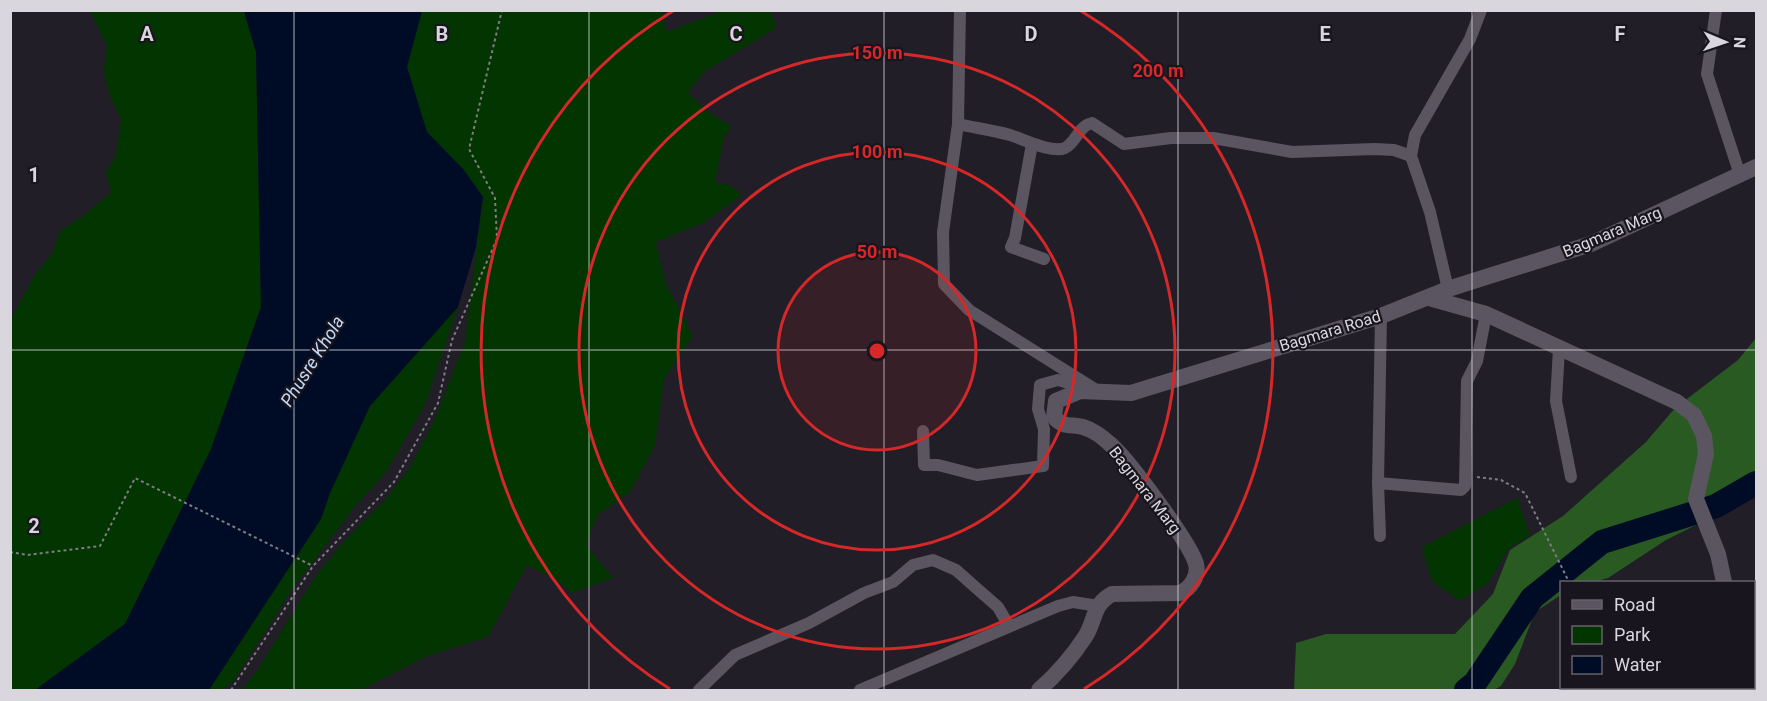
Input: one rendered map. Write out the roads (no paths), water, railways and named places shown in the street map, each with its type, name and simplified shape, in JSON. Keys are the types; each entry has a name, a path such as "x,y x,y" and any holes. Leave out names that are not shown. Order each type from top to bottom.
{"main road":[{"name":"Bagmara Marg","path":"1429,298 1448,289 1591,244 1756,167"},
{"path":"1429,298 1486,314 1677,402 1694,415 1704,436 1706,454 1696,499 1718,554 1724,581"},
{"name":"Bagmara Road","path":"1229,362 1381,316 1429,298"},
{"name":"Bagmara Marg","path":"1098,606 1102,599 1112,594 1174,594 1188,590 1196,577 1196,565 1170,519 1113,446 1094,431 1059,424 1054,417 1056,401 1066,395 1099,391 1131,393 1229,362"},
{"path":"1039,690 1065,666 1088,633 1098,606"}],"street":[{"path":"960,10 958,124 943,232 944,284 969,310 1099,391"},
{"path":"1448,289 1430,212 1411,156 1415,135 1470,39 1481,10"},
{"path":"1716,10 1707,74 1740,175"},
{"path":"958,124 1010,135 1032,144 1061,149 1067,147 1084,126 1092,123 1124,144 1171,138 1214,138 1292,152 1374,149 1394,150 1411,156"},
{"path":"1032,144 1015,238 1011,247 1044,259"},
{"path":"1378,483 1461,490 1465,486 1467,381 1477,362 1486,314"},
{"path":"1380,536 1378,483 1381,316"},
{"path":"1559,349 1556,401 1571,477"},
{"path":"922,431 924,465 938,465 977,475 1043,466 1044,429 1038,410 1040,385 1058,380 1099,391"},
{"path":"699,690 735,655 809,624 864,593 893,582 913,566 933,560 956,570 998,607 1009,626"},
{"path":"860,690 1009,626 1073,602 1098,606"}],"water":[{"name":"Phusre Khola","path":"244,11 422,11 407,67 427,132 463,169 483,197 476,247 458,307 370,406 330,493 321,519 209,690 35,690 125,624 211,449 261,307 256,52"}],"waterway":[{"path":"1466,690 1475,683 1532,598 1602,542 1716,506 1756,483"}]}
